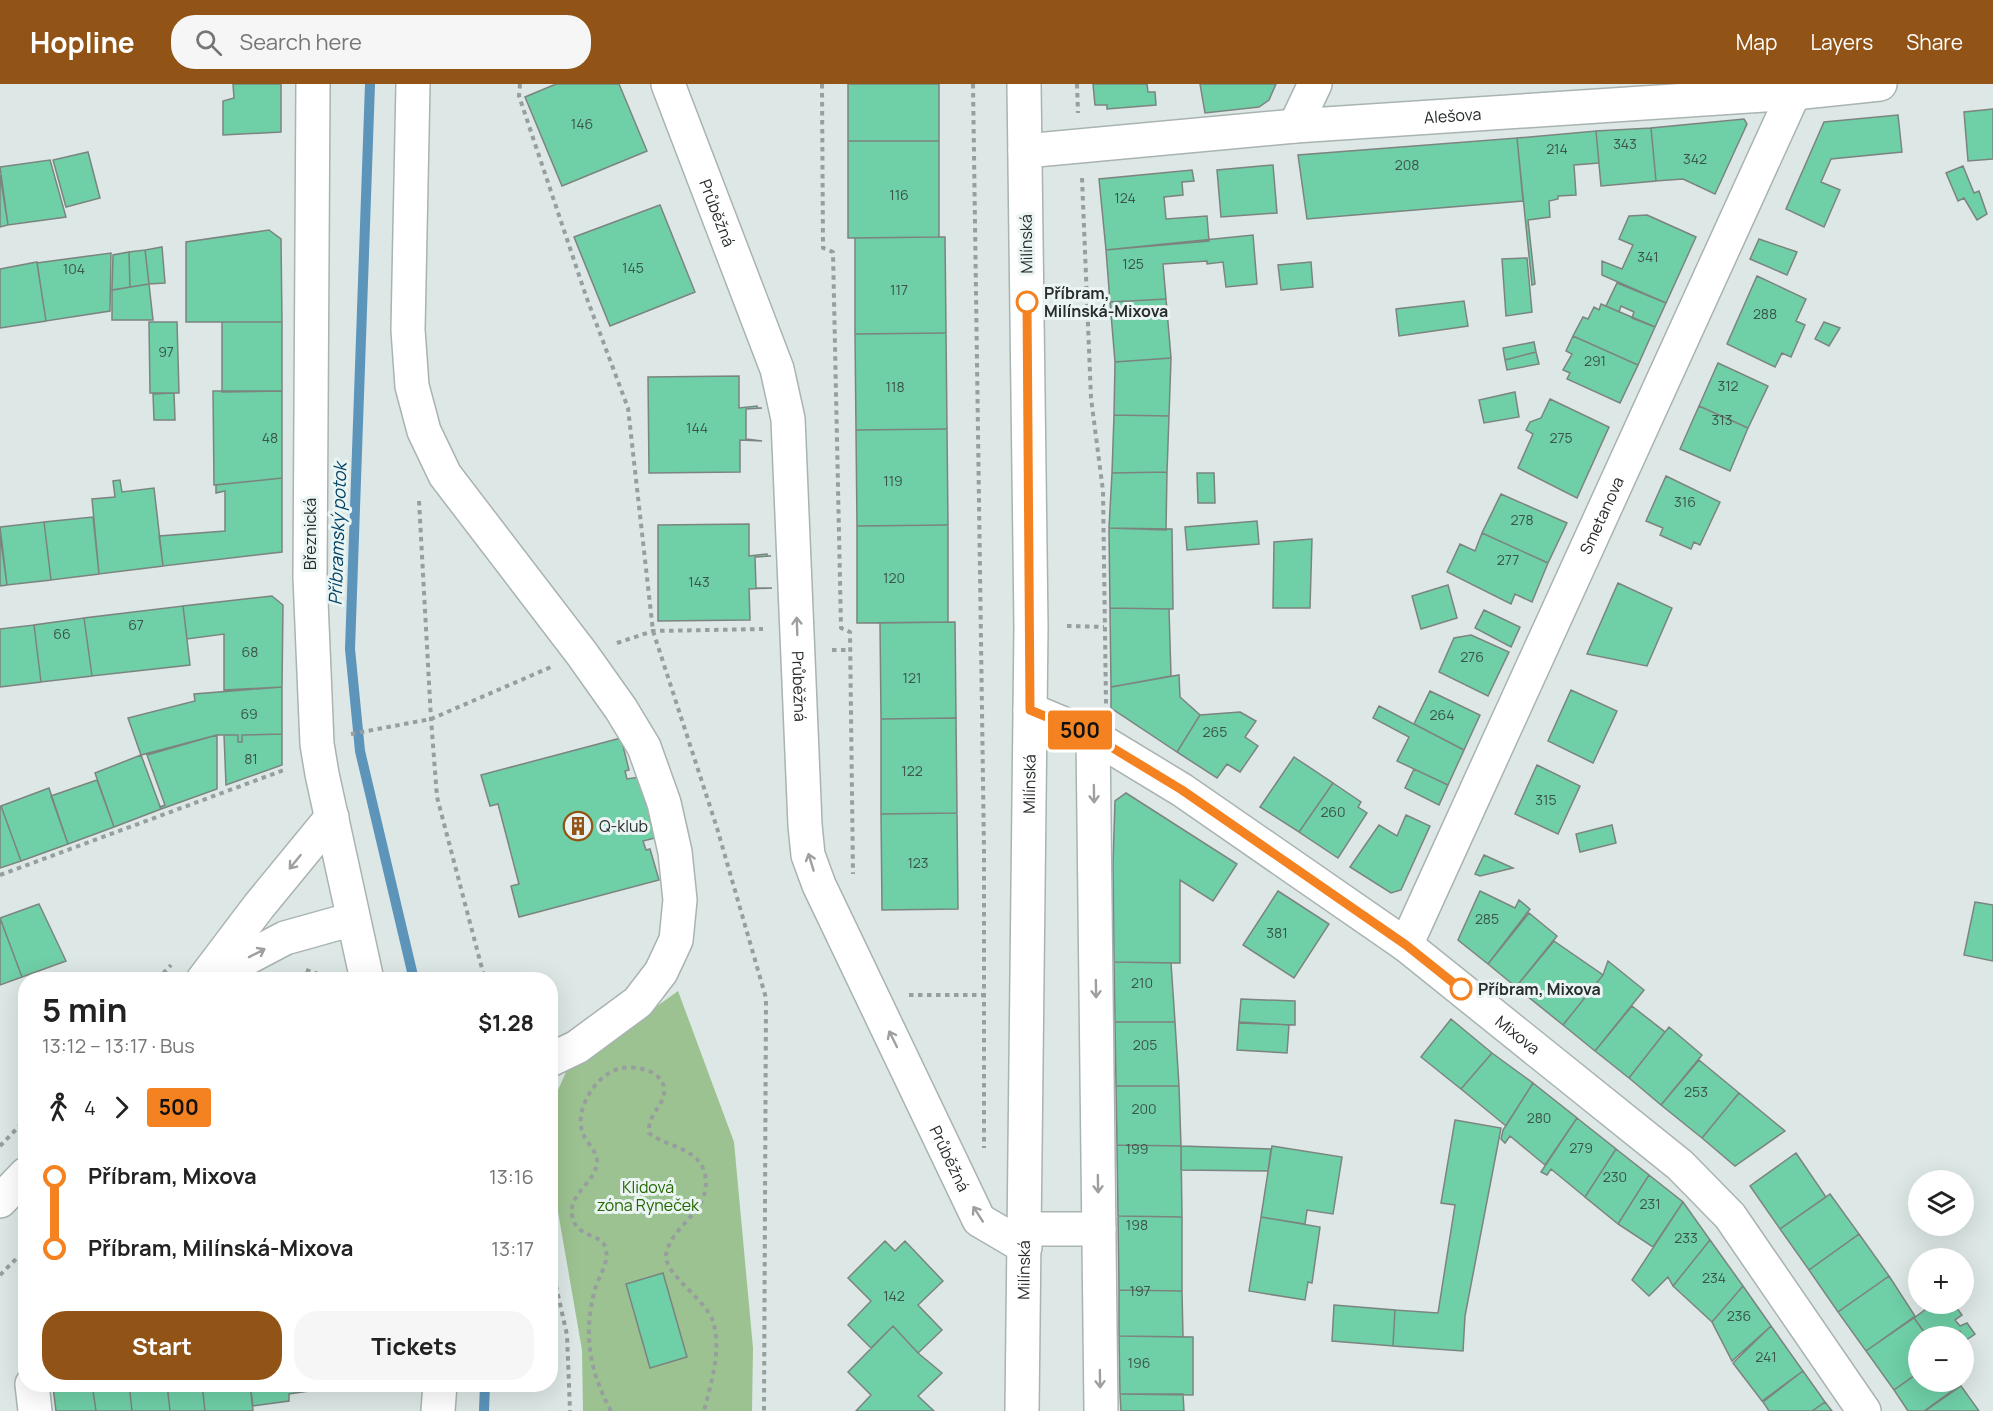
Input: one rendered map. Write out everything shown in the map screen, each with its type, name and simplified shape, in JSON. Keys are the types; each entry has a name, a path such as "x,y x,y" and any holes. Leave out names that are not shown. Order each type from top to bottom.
{"street":[{"name":"Březnická","path":"313,84 310,577 317,744 365,972"},
{"path":"413,84 408,330 412,386 424,431 446,475 582,654 621,709 644,747 664,803 675,852 680,900 676,940 661,972 638,1002 577,1047 558,1056"},
{"name":"Průběžná","path":"668,84 779,379 788,419 808,855 819,885 979,1220 1025,1238"},
{"name":"Milínská","path":"1022,1411 1030,710 1024,84"},
{"path":"1295,126 1315,84"},
{"name":"Alešova","path":"1025,151 1295,126 1796,88 1880,84"},
{"name":"Smetanova","path":"1406,945 1796,88"},
{"name":"Mixova","path":"1030,710 1100,724 1182,790 1406,945 1680,1165 1730,1216 1864,1411"},
{"path":"1100,724 1101,1411"},
{"path":"210,972 259,906 332,817"},
{"path":"219,972 285,938 353,919"},
{"path":"0,1201 18,1182"},
{"path":"1025,1238 1099,1229"},
{"path":"33,1392 34,1411"},
{"path":"438,1411 439,1392"}],"path":[{"path":"822,84 823,248 833,252 841,628 850,632 854,878"},
{"path":"973,84 984,1158"},
{"path":"1077,84 1078,114"},
{"path":"1081,172 1091,398 1102,491 1104,627 1100,724"},
{"path":"419,496 437,797 483,972"},
{"path":"1067,626 1104,627"},
{"path":"345,735 431,719 582,654 653,631 797,629"},
{"path":"825,650 850,650"},
{"path":"0,875 284,770 286,762"},
{"path":"305,969 313,972"},
{"path":"899,995 984,995"},
{"path":"611,1411 594,1371 588,1329 593,1298 599,1276 606,1262 606,1249 601,1240 583,1233 575,1224 571,1211 576,1195 591,1177 597,1165 597,1156 584,1139 580,1126 583,1107 596,1083 617,1069 631,1067 656,1075 664,1087 662,1101 648,1124 649,1133 656,1139 694,1155 704,1169 706,1187 701,1202 670,1244 666,1256 669,1267 705,1307 716,1331 715,1366 705,1411"},
{"path":"0,1146 18,1127"},
{"path":"0,1275 18,1256"},
{"path":"558,1295 567,1335 570,1411"}],"green space":[{"name":"Klidová zóna Ryneček","path":"678,991 734,1142 753,1348 752,1411 583,1411 582,1350 558,1212 558,1090 566,1072"}],"building":[{"path":"233,84 281,84 281,132 223,135 223,101 234,98"},
{"path":"556,84 619,84 647,151 562,186 525,97"},
{"path":"848,84 939,84 939,141 848,141"},
{"path":"1093,84 1147,84 1148,92 1155,92 1156,105 1107,109 1107,105 1095,105"},
{"path":"1200,84 1276,84 1269,100 1259,107 1205,113"},
{"path":"1993,109 1993,159 1968,161 1964,112"},
{"path":"1898,115 1902,152 1831,159 1821,182 1840,190 1824,227 1786,209 1824,122"},
{"path":"1744,119 1747,124 1715,194 1683,179 1656,181 1651,128"},
{"path":"1651,128 1656,181 1601,186 1596,131"},
{"path":"1596,131 1599,163 1574,165 1576,195 1558,196 1558,199 1549,201 1550,217 1528,220 1535,284 1532,285 1517,138"},
{"path":"1517,138 1523,201 1307,219 1298,155"},
{"path":"848,141 939,141 939,237 848,238"},
{"path":"88,152 100,198 66,207 53,160"},
{"path":"50,160 66,217 8,225 0,167"},
{"path":"1273,165 1277,213 1221,217 1217,170"},
{"path":"1963,166 1974,193 1979,191 1987,214 1977,220 1964,198 1958,201 1946,173"},
{"path":"1192,170 1194,181 1182,182 1183,195 1164,197 1166,219 1207,216 1209,241 1106,250 1099,179"},
{"path":"0,175 8,225 0,227"},
{"path":"660,205 695,292 610,326 574,237"},
{"path":"1647,215 1696,237 1666,303 1602,275 1602,261 1622,269 1633,245 1619,239 1629,216"},
{"path":"269,230 281,239 282,322 186,322 186,242"},
{"path":"1253,235 1257,284 1226,287 1223,262 1163,264 1166,299 1110,302 1106,250"},
{"path":"945,237 946,333 855,334 855,238"},
{"path":"1759,239 1797,252 1787,275 1750,259"},
{"path":"162,247 165,283 149,284 145,250"},
{"path":"145,250 149,284 130,287 129,252"},
{"path":"129,252 130,287 112,290 113,255"},
{"path":"111,253 110,311 46,321 37,263"},
{"path":"1527,258 1532,312 1506,316 1502,259"},
{"path":"37,262 46,321 0,328 0,269"},
{"path":"1311,262 1313,287 1281,290 1278,265"},
{"path":"1757,276 1806,299 1796,321 1805,325 1791,357 1782,353 1775,367 1727,344"},
{"path":"1617,283 1666,303 1655,327 1632,318 1634,312 1621,306 1619,312 1606,306"},
{"path":"149,284 153,320 112,320 112,290"},
{"path":"1166,299 1171,358 1115,362 1110,302"},
{"path":"1464,301 1468,326 1399,336 1396,309"},
{"path":"1601,304 1655,327 1638,365 1573,336 1583,317 1588,319 1594,307 1599,310"},
{"path":"149,322 177,322 179,393 150,393"},
{"path":"222,322 282,322 282,391 222,392"},
{"path":"1824,322 1840,328 1829,346 1815,339"},
{"path":"946,333 947,429 856,430 855,334"},
{"path":"1573,336 1638,365 1620,403 1567,379 1570,373 1563,370 1572,354 1566,351"},
{"path":"1534,342 1536,352 1505,360 1503,348"},
{"path":"1536,352 1539,364 1507,370 1505,360"},
{"path":"1171,358 1169,416 1114,415 1115,362"},
{"path":"1718,363 1768,386 1748,428 1699,406"},
{"path":"739,376 739,408 757,406 757,408 762,408 746,409 746,439 762,441 740,440 740,472 649,473 648,377"},
{"path":"213,391 282,391 282,478 214,485"},
{"path":"1515,392 1519,417 1484,423 1479,400"},
{"path":"174,393 175,420 154,420 153,394"},
{"path":"1550,399 1609,427 1577,498 1518,468 1533,434 1526,430 1530,422 1541,418"},
{"path":"1699,406 1748,428 1730,471 1680,449"},
{"path":"1114,415 1169,416 1167,472 1112,473"},
{"path":"947,429 948,525 857,526 856,430"},
{"path":"1167,472 1166,530 1109,528 1112,473"},
{"path":"1197,473 1214,473 1215,503 1198,503"},
{"path":"1666,476 1720,502 1700,545 1694,542 1691,549 1660,535 1663,528 1646,521"},
{"path":"282,478 282,552 163,566 159,536 225,531 225,491 216,493 216,485"},
{"path":"120,480 122,492 154,488 163,566 99,574 92,499 115,497 113,481"},
{"path":"1501,494 1567,523 1548,563 1482,533"},
{"path":"93,517 99,574 51,580 44,522"},
{"path":"1257,521 1259,544 1187,550 1185,527"},
{"path":"44,522 51,580 7,585 0,527"},
{"path":"749,524 749,556 767,554 771,556 755,557 756,588 772,588 749,589 750,620 658,621 658,525"},
{"path":"948,525 948,622 857,623 857,526"},
{"path":"1109,528 1172,529 1173,609 1110,608"},
{"path":"1482,533 1548,563 1532,602 1515,594 1511,604 1447,572 1460,544 1475,551"},
{"path":"0,535 7,585 0,586"},
{"path":"1312,539 1310,608 1273,608 1274,542"},
{"path":"1618,583 1672,608 1647,666 1587,654"},
{"path":"1448,585 1457,618 1421,629 1412,596"},
{"path":"272,596 283,605 282,687 224,690 224,634 187,639 183,606"},
{"path":"183,606 190,665 92,676 84,618"},
{"path":"1110,608 1169,609 1171,676 1111,687"},
{"path":"1484,610 1520,627 1511,647 1475,628"},
{"path":"84,618 92,676 41,682 34,625"},
{"path":"955,622 956,718 881,719 880,623"},
{"path":"34,625 41,682 0,687 0,629"},
{"path":"1471,635 1509,652 1488,696 1439,672 1454,638"},
{"path":"1179,675 1180,697 1200,715 1177,752 1111,708 1111,687"},
{"path":"282,687 282,734 242,735 242,742 238,742 238,735 217,735 141,755 128,718 195,701 194,694"},
{"path":"1571,690 1617,711 1593,763 1548,741"},
{"path":"1430,691 1480,715 1464,750 1414,724"},
{"path":"1379,706 1464,750 1448,785 1397,761 1409,737 1373,718"},
{"path":"1240,712 1256,721 1245,737 1258,746 1240,772 1227,764 1217,778 1177,752 1200,715"},
{"path":"956,718 957,813 881,814 881,719"},
{"path":"282,734 282,765 226,785 224,735 238,735 238,742 242,742 242,735"},
{"path":"217,735 217,789 161,809 160,807 165,805 147,755"},
{"name":"Q-klub","path":"621,738 629,770 625,771 627,779 639,777 646,804 650,803 653,814 649,815 655,838 643,841 646,850 650,849 659,880 519,917 511,886 519,884 498,804 490,806 481,775"},
{"path":"141,755 161,809 114,827 95,773"},
{"path":"1294,757 1333,783 1299,832 1260,807"},
{"path":"1537,765 1580,786 1558,834 1515,814"},
{"path":"1414,769 1448,785 1439,805 1405,788"},
{"path":"97,780 114,827 68,844 51,796"},
{"path":"1333,783 1361,802 1358,807 1367,813 1338,858 1299,832"},
{"path":"49,788 68,844 21,861 1,806"},
{"path":"1126,793 1237,864 1213,901 1180,880 1180,963 1114,962 1115,801"},
{"path":"0,807 21,861 0,868"},
{"path":"957,813 958,909 882,910 881,814"},
{"path":"1406,815 1430,826 1401,890 1391,893 1350,867 1379,825 1397,836"},
{"path":"1612,825 1616,843 1580,852 1576,834"},
{"path":"1484,855 1513,868 1480,876 1475,874"},
{"path":"1278,891 1329,924 1294,978 1243,945"},
{"path":"1480,891 1515,908 1519,900 1530,909 1488,964 1458,940"},
{"path":"1975,902 1993,905 1993,961 1964,955"},
{"path":"39,904 66,961 36,972 20,972 0,918"},
{"path":"1529,913 1557,936 1516,987 1488,964"},
{"path":"0,918 20,972 18,972 18,978 0,985"},
{"path":"1554,941 1603,975 1563,1025 1516,987"},
{"path":"1608,961 1644,990 1595,1051 1563,1025 1603,975"},
{"path":"1114,962 1171,963 1175,1022 1115,1022"},
{"path":"1241,999 1295,1001 1295,1025 1239,1023"},
{"path":"1632,1006 1665,1032 1629,1078 1595,1051"},
{"path":"1451,1019 1492,1053 1461,1089 1421,1057"},
{"path":"1115,1022 1175,1022 1179,1086 1116,1086"},
{"path":"1239,1022 1289,1025 1287,1053 1237,1050"},
{"path":"1669,1027 1702,1055 1661,1105 1629,1078"},
{"path":"1492,1053 1533,1083 1506,1126 1461,1089"},
{"path":"1699,1060 1739,1093 1702,1138 1661,1105"},
{"path":"1533,1083 1577,1118 1545,1165 1510,1136 1505,1143 1501,1139 1503,1130"},
{"path":"1116,1086 1179,1086 1181,1146 1117,1145"},
{"path":"1739,1093 1785,1131 1735,1166 1702,1138"},
{"path":"1577,1118 1616,1149 1585,1197 1551,1169 1547,1175 1541,1172"},
{"path":"1455,1120 1501,1128 1465,1316 1463,1351 1393,1346 1395,1310 1438,1313 1455,1205 1441,1203"},
{"path":"1117,1145 1181,1146 1182,1217 1118,1216"},
{"path":"1181,1146 1271,1149 1268,1171 1181,1170"},
{"path":"1272,1146 1342,1157 1333,1214 1307,1210 1305,1224 1261,1217"},
{"path":"1616,1149 1649,1175 1618,1224 1585,1197"},
{"path":"1796,1153 1826,1197 1780,1229 1750,1186"},
{"path":"1649,1175 1683,1202 1653,1247 1618,1224"},
{"path":"1830,1194 1859,1234 1809,1270 1780,1229"},
{"path":"1683,1202 1710,1240 1673,1286 1668,1277 1649,1296 1632,1280"},
{"path":"1118,1216 1182,1217 1182,1291 1119,1290"},
{"path":"1261,1217 1320,1227 1312,1283 1308,1282 1305,1300 1249,1291"},
{"path":"1859,1234 1889,1276 1838,1312 1809,1270"},
{"path":"1710,1240 1743,1286 1712,1322 1673,1286"},
{"path":"885,1241 895,1251 905,1241 943,1281 918,1305 942,1330 918,1353 893,1326 871,1348 848,1325 871,1301 848,1278"},
{"path":"663,1273 687,1357 650,1368 626,1284"},
{"path":"1889,1276 1908,1305 1908,1314 1915,1316 1866,1351 1838,1312"},
{"path":"1743,1286 1771,1326 1732,1361 1712,1322"},
{"path":"1119,1290 1182,1291 1183,1337 1119,1336"},
{"path":"1334,1305 1395,1310 1393,1346 1332,1341"},
{"path":"1919,1314 1962,1315 1955,1320 1960,1326 1920,1326 1914,1318"},
{"path":"1914,1318 1920,1326 1908,1326 1908,1380 1894,1390 1866,1351"},
{"path":"893,1326 918,1353 942,1373 918,1396 934,1411 856,1411 871,1395 848,1372"},
{"path":"1771,1326 1803,1371 1762,1401 1733,1363"},
{"path":"1119,1336 1193,1337 1193,1395 1120,1394"},
{"path":"1803,1371 1825,1402 1812,1411 1769,1411 1763,1402"},
{"path":"1908,1380 1908,1392 1950,1392 1924,1411 1908,1411 1894,1390"},
{"path":"54,1392 93,1392 96,1411 56,1411"},
{"path":"93,1392 130,1392 132,1411 96,1411"},
{"path":"130,1392 168,1392 170,1411 132,1411"},
{"path":"168,1392 203,1392 205,1411 170,1411"},
{"path":"203,1392 251,1392 253,1411 205,1411"},
{"path":"251,1392 302,1392 289,1394 289,1401 253,1406"},
{"path":"1952,1392 1965,1392 1979,1411 1925,1411"},
{"path":"1120,1394 1183,1394 1184,1411 1121,1411"},
{"path":"1825,1402 1832,1411 1812,1411"}],"waterway":[{"name":"Příbramský potok","path":"370,84 350,649 360,751 412,972"},
{"name":"Příbramský potok","path":"484,1411 485,1392"}],"bus line":[{"name":"500","path":"1027,302 1030,710 1093,736 1182,790 1406,945 1461,989"}],"place":[{"name":"Příbram, Milínská-Mixova","path":"1027,302"},
{"name":"Q-klub","path":"578,826"},
{"name":"Příbram, Mixova","path":"1461,989"}]}
